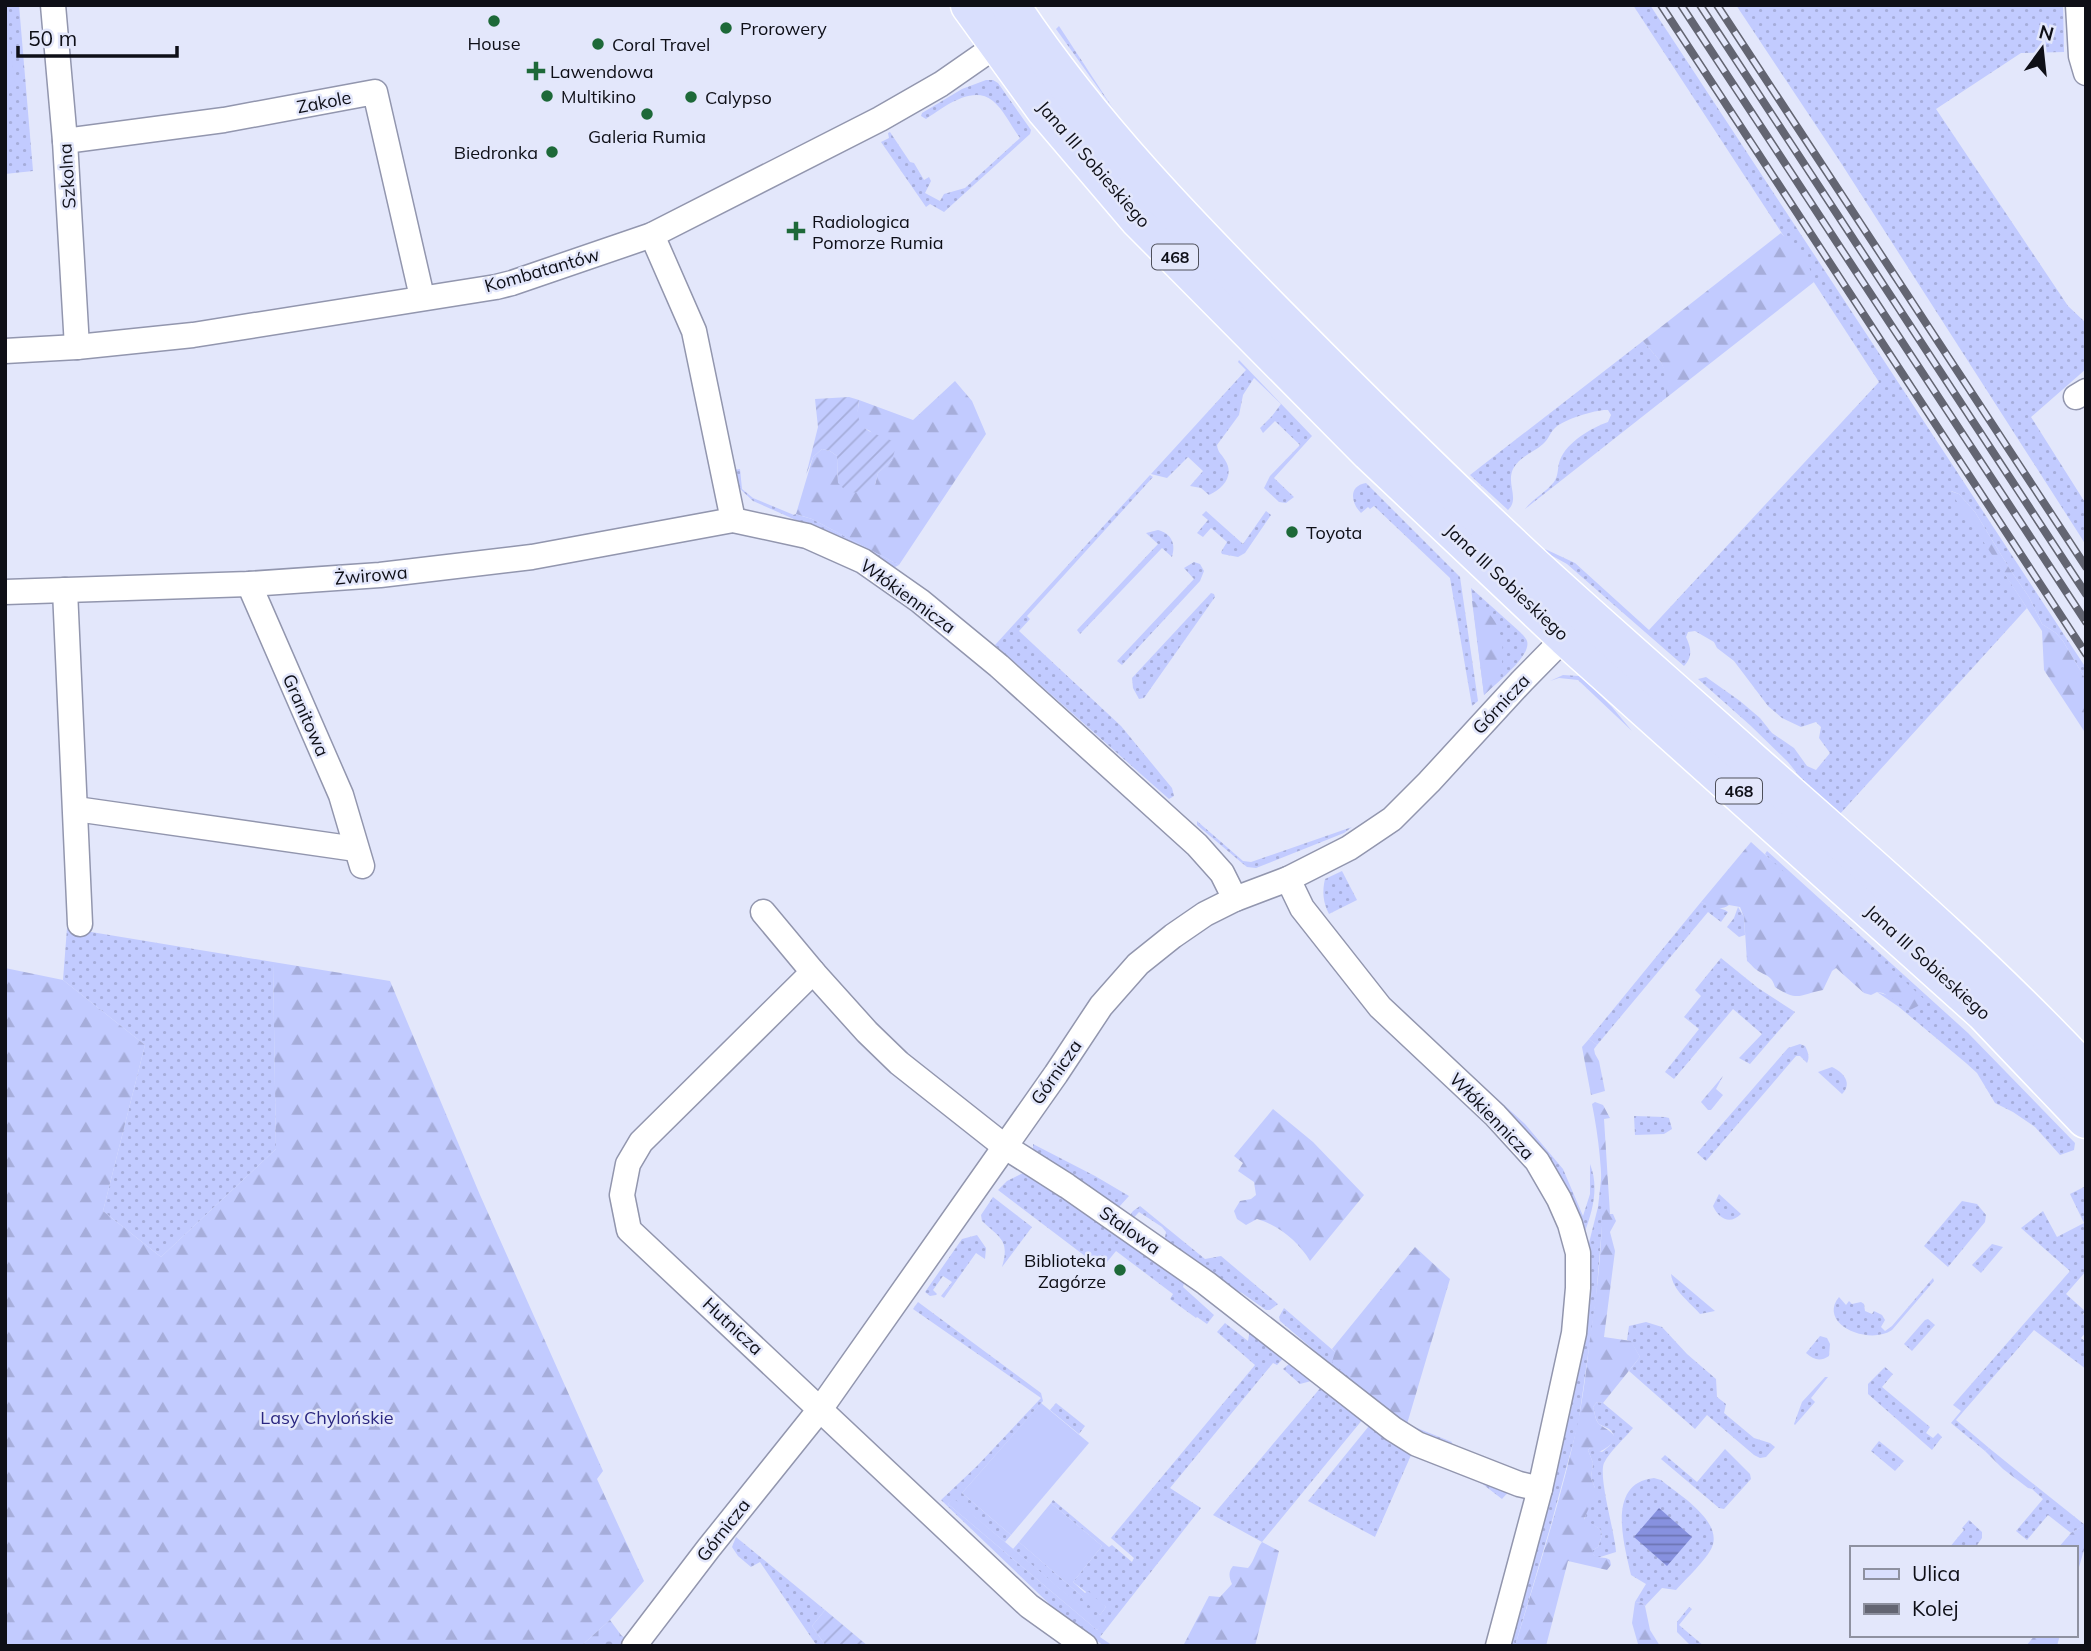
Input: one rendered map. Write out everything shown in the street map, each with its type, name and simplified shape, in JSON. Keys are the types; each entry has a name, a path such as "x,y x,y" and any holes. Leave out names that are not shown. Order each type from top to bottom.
{"main road":[{"name":"Jana III Sobieskiego","path":"970,5 1011,25 1046,110 1092,166 1174,256 1370,452 1941,930 2086,1073"},
{"name":"Jana III Sobieskiego","path":"1576,626 1984,1012 2086,1119"}],"street":[{"name":"Szkolna","path":"53,5 65,141 77,347"},
{"path":"2078,5 2081,56 2086,73"},
{"name":"Kombatantów","path":"5,351 194,335 504,285 652,235 880,119 941,84 1011,25"},
{"name":"Zakole","path":"65,141 224,120 376,92 422,297"},
{"path":"652,235 694,331 733,520"},
{"name":"Żwirowa","path":"5,592 249,584 380,575 532,557 733,520"},
{"name":"Włókiennicza","path":"733,520 807,536 863,561 920,601 999,666 1197,845 1222,873 1236,898"},
{"name":"Granitowa","path":"76,809 359,858 341,795 249,584"},
{"path":"65,590 80,924"},
{"name":"Górnicza","path":"634,1646 821,1408 1101,1006 1138,964 1205,914 1236,898 1289,879 1349,848 1391,819 1576,626"},
{"name":"Włókiennicza","path":"1289,879 1302,908 1380,1007 1495,1115 1537,1161 1559,1199 1578,1253 1574,1333 1540,1489 1498,1646"},
{"name":"Stalowa","path":"763,912 867,1032 899,1063 1004,1146 1068,1186 1206,1283 1401,1434 1417,1444 1520,1484 1540,1489"},
{"name":"Hutnicza","path":"813,972 641,1142 628,1164 622,1195 629,1230 1029,1606 1085,1646"}],"green space":[{"path":"5,5 19,5 33,171 5,174"},
{"path":"5,5 15,85 5,86"},
{"path":"1633,5 1650,5 2086,668 2086,680 2063,641 2042,624 2029,597 1975,512 1959,494 1951,491 2027,608 1839,815 1808,787 1788,762 1751,726 1698,679 1706,677 1740,701 1760,718 1772,733 1794,748 1807,766 1816,770 1830,753 1819,738 1821,727 1816,722 1801,727 1782,718 1768,706 1734,661 1717,648 1714,642 1695,631 1688,632 1686,637 1690,652 1684,666 1567,564 1547,553 1545,549 1575,563 1649,630 1879,382"},
{"path":"1736,5 2063,5 2064,52 2021,53 1936,109 2068,306 2086,323 2086,369 2031,417 2086,504 2086,545 1841,163"},
{"path":"1059,26 1114,110 1056,29"},
{"path":"986,80 998,83 1031,130 1030,134 944,212 930,204 926,207 881,142 889,138 890,132 924,180 929,177 931,181 925,193 940,201 944,194 965,188 1020,138 1001,109 985,96 967,96 926,119 921,116 962,89"},
{"path":"1781,233 1807,260 1814,282 1666,398 1666,374 1661,362 1643,341"},
{"path":"1643,341 1661,362 1667,374 1666,398 1525,509 1554,482 1560,460 1568,447 1587,432 1608,422 1611,415 1608,410 1589,413 1560,424 1543,444 1519,461 1511,475 1513,501 1508,510 1470,475"},
{"path":"1239,360 1312,436 1274,478 1294,497 1286,503 1279,502 1264,488 1270,476 1300,445 1275,421 1263,433 1260,428 1281,404 1254,378 1243,395 1239,415 1217,445 1229,471 1226,481 1219,489 1209,495 1201,488 1190,486 1203,471 1188,457 1167,478 1151,474 1246,370"},
{"path":"955,381 972,401 986,434 899,565 812,519 796,514 813,457 822,449 837,456 838,483 875,485 878,473 892,460 857,418 859,400 913,420"},
{"path":"849,397 859,400 859,419 866,429 897,443 892,460 878,473 875,485 864,493 847,492 838,483 837,456 830,451 822,449 813,457 806,475 818,427 815,399"},
{"path":"740,469 742,489 753,498 794,515 812,519 899,565 891,569 832,536 753,501 737,486 732,470"},
{"path":"1150,475 1153,477 1027,616 1030,619 1019,631 1121,726 1172,788 1174,796 1169,799 995,645"},
{"path":"1366,483 1460,577 1478,701 1472,706 1450,578 1374,506 1361,513 1355,505 1353,495 1356,488"},
{"path":"1950,491 1959,494 1975,512 2029,597 2042,624 2063,641 2086,680 2086,734 2044,670 2042,631"},
{"path":"1206,511 1243,544 1266,511 1271,515 1245,553 1238,557 1222,554 1227,542 1211,528 1203,537 1197,533 1208,520 1202,515"},
{"path":"1158,530 1172,540 1172,557 1162,548 1080,634 1077,630 1158,544 1146,533"},
{"path":"1194,562 1200,564 1204,571 1200,581 1122,665 1117,661 1194,579 1184,568"},
{"path":"1471,588 1527,641 1524,654 1518,662 1484,695"},
{"path":"1211,593 1215,597 1144,698 1139,699 1133,688 1132,678"},
{"path":"1472,601 1481,605 1493,618 1502,642 1500,680 1484,695"},
{"path":"1563,675 1579,676 1585,680 1632,731 1578,680 1559,678 1550,681"},
{"path":"1197,821 1243,861 1251,862 1352,827 1344,833 1256,868 1247,867 1197,825"},
{"path":"1751,842 1924,999 1920,1005 1910,1010 1883,993 1864,993 1836,968 1823,990 1794,996 1775,987 1770,978 1756,970 1747,961 1744,917 1740,907 1729,905 1718,908 1701,902"},
{"path":"1767,851 1968,1033 2075,1143 2074,1150 2060,1155 2035,1127 1995,1103 1977,1073 1899,1007 1877,992 1893,997 1910,1010 1765,854"},
{"path":"1342,871 1357,900 1329,914 1325,906 1325,879"},
{"path":"1701,902 1728,912 1721,922 1708,912 1597,1045 1589,1039"},
{"path":"1738,907 1744,917 1745,935 1739,937 1727,927"},
{"path":"67,928 273,962 276,1149 161,1257 103,1211 145,1045 63,980"},
{"path":"1721,958 1758,988 1795,1012 1750,1064 1739,1058 1762,1034 1733,1009 1674,1079 1665,1072 1699,1029 1684,1017 1701,996 1695,990"},
{"name":"Lasy Chylońskie","path":"273,962 390,981 480,1195 603,1471 597,1479 644,1581 610,1620 581,1646 5,1646 5,968 63,980 145,1045 103,1211 161,1257 276,1149"},
{"path":"1589,1039 1597,1045 1594,1049 1605,1091 1591,1095 1582,1047"},
{"path":"1800,1044 1807,1050 1807,1063 1800,1056 1796,1056 1706,1161 1697,1153 1788,1048"},
{"path":"1832,1067 1840,1072 1847,1082 1842,1094 1818,1072"},
{"path":"1469,1073 1525,1124 1563,1169 1583,1216 1590,1194 1590,1164 1594,1198 1585,1231 1547,1155 1516,1120 1468,1077"},
{"path":"1723,1076 1716,1089 1723,1095 1711,1110 1708,1110 1701,1102"},
{"path":"1595,1102 1603,1105 1610,1118 1604,1119 1610,1214 1613,1214 1616,1221 1610,1232 1615,1251 1604,1337 1631,1341 1640,1357 1603,1403 1597,1402 1593,1407 1599,1424 1615,1437 1612,1444 1602,1451 1590,1448 1588,1450 1593,1463 1591,1478 1595,1488 1595,1500 1584,1519 1600,1529 1602,1535 1593,1554 1610,1560 1611,1565 1607,1570 1568,1561 1546,1646 1515,1646 1564,1481 1583,1390 1601,1245 1602,1189 1592,1104"},
{"path":"1273,1109 1313,1142 1364,1195 1310,1261 1300,1247 1280,1230 1257,1219 1246,1225 1237,1219 1234,1211 1240,1201 1256,1195 1254,1182 1238,1171 1243,1163 1234,1156"},
{"path":"1634,1116 1669,1118 1672,1129 1664,1134 1635,1135"},
{"path":"1033,1144 1129,1196 1119,1207 1033,1150"},
{"path":"1602,1171 1603,1214 1596,1299 1578,1425 1515,1646 1507,1646 1565,1434 1581,1353 1587,1251 1598,1207"},
{"path":"1023,1173 1033,1173 1186,1275 1183,1287 1214,1315 1207,1324 1170,1299 1173,1294 1116,1251 1103,1267 998,1190 1007,1181"},
{"path":"2086,1186 2086,1271 2066,1294 2085,1311 2083,1314 2086,1317 2086,1332 2081,1338 2086,1342 2086,1369 2034,1330 1956,1420 1989,1448 1985,1451 1951,1423 1961,1411 1953,1405 2070,1271 2021,1228 2043,1211 2057,1237 2084,1223 2070,1194"},
{"path":"1719,1194 1741,1214 1729,1220 1718,1214 1713,1206"},
{"path":"993,1197 1032,1227 1002,1267 1005,1251 1002,1240 982,1221 981,1215"},
{"path":"1962,1201 1977,1204 1986,1215 1985,1222 1948,1267 1924,1246"},
{"path":"1140,1206 1205,1259 1221,1256 1278,1304 1266,1310 1242,1293 1158,1245 1165,1237 1166,1232 1162,1227 1139,1212 1130,1222 1128,1218"},
{"path":"977,1235 986,1248 985,1259 976,1253 944,1298 941,1296 952,1282 943,1276 933,1290 936,1295 930,1296 925,1292 962,1239"},
{"path":"1992,1244 2003,1247 1981,1273 1972,1265"},
{"path":"1415,1247 1450,1279 1407,1424 1381,1406 1332,1362 1335,1352 1332,1349"},
{"path":"1671,1274 1715,1311 1700,1314 1678,1291"},
{"path":"1933,1278 1934,1281 1892,1330 1882,1334 1859,1334 1840,1324 1835,1316 1834,1307 1839,1297 1846,1305 1849,1301 1852,1304 1861,1302 1865,1311 1882,1315 1885,1320 1881,1327 1885,1331"},
{"path":"918,1302 1041,1393 1043,1401 962,1493 1011,1535 1005,1542 953,1499 948,1504 1097,1630 1101,1624 1013,1549 1019,1542 1100,1615 1106,1607 1073,1582 1102,1546 1051,1503 1053,1500 1109,1547 1112,1545 1132,1562 1134,1558 1111,1538 1255,1365 1217,1332 1225,1323 1248,1341 1251,1323 1288,1353 1277,1365 1273,1363 1170,1488 1201,1508 1100,1637 1113,1646 1104,1646 1061,1615 941,1500 1041,1398 913,1309"},
{"path":"1284,1308 1335,1352 1407,1424 1452,1442 1450,1449 1414,1436 1280,1321 1279,1317"},
{"path":"1928,1319 1935,1325 1912,1351 1904,1344"},
{"path":"1646,1322 1662,1327 1687,1354 1716,1379 1717,1397 1726,1404 1724,1413 1754,1438 1775,1447 1766,1457 1754,1455 1707,1415 1695,1429 1629,1371 1640,1357 1627,1340 1629,1326"},
{"path":"1820,1336 1827,1338 1830,1344 1829,1356 1817,1359 1806,1353"},
{"path":"1295,1359 1363,1414 1363,1419 1262,1542 1213,1515 1322,1386 1315,1380 1300,1384 1283,1369"},
{"path":"1885,1367 1893,1374 1882,1387 1930,1427 1926,1433 1933,1438 1938,1433 1942,1437 1932,1450 1868,1394 1868,1384"},
{"path":"1828,1377 1811,1398 1815,1402 1795,1425 1802,1402"},
{"path":"1597,1402 1603,1403 1633,1428 1604,1463 1603,1480 1616,1552 1597,1558 1593,1550 1598,1547 1602,1535 1600,1529 1584,1520 1595,1488 1591,1478 1593,1463 1588,1450 1590,1448 1602,1452 1611,1444 1614,1436 1597,1420 1593,1407"},
{"path":"1041,1403 1089,1443 1011,1535 962,1493"},
{"path":"1056,1403 1085,1426 1079,1434 1050,1410"},
{"path":"1373,1421 1388,1433 1490,1477 1511,1489 1502,1499 1463,1469 1424,1460 1412,1453 1375,1537 1308,1501"},
{"path":"1879,1441 1904,1461 1895,1471 1871,1451"},
{"path":"1989,1448 2036,1486 2028,1488 2003,1469 1985,1451"},
{"path":"1725,1449 1750,1474 1751,1479 1724,1509 1719,1508 1661,1459 1665,1455 1697,1482"},
{"path":"1654,1478 1661,1480 1688,1500 1705,1518 1714,1537 1706,1557 1676,1590 1662,1588 1645,1606 1635,1602 1646,1584 1631,1575 1622,1517 1629,1491 1639,1482"},
{"path":"2036,1486 2085,1525 2071,1533 2048,1515 2027,1540 2016,1531 2043,1499 2032,1489"},
{"path":"953,1498 1102,1624 1097,1630 948,1504"},
{"path":"1051,1503 1102,1546 1073,1582 1106,1607 1100,1615 1019,1542"},
{"path":"1969,1520 1982,1532 1982,1538 1976,1546 1951,1546 1964,1530 1962,1528"},
{"path":"2085,1525 2086,1543 2077,1574 2077,1546 2060,1546 2071,1533"},
{"path":"736,1537 825,1610 812,1626 826,1646 817,1646 760,1562 751,1567 738,1556 732,1547"},
{"path":"1262,1542 1279,1551 1255,1646 1183,1646 1209,1596 1220,1597 1232,1584 1230,1570 1233,1566 1248,1568"},
{"path":"1635,1602 1645,1606 1650,1630 1660,1646 1638,1644 1632,1623"},
{"path":"1689,1607 1692,1609 1679,1625 1704,1646 1691,1646 1677,1632 1677,1622"},
{"path":"825,1610 868,1646 826,1646 812,1626"},
{"path":"610,1620 634,1646 581,1646"},
{"path":"2033,1637 2059,1637 2057,1646 2026,1646"}],"shaded area":[{"path":"1659,1508 1692,1537 1667,1566 1634,1537"}],"railway":[{"path":"1661,5 2086,654"},
{"path":"1681,5 2086,622"},
{"path":"1700,5 2086,594"},
{"path":"1717,5 2086,567"}],"place":[{"name":"House","path":"494,21"},
{"name":"Prorowery","path":"726,28"},
{"name":"Coral Travel","path":"598,44"},
{"name":"Lawendowa","path":"536,71"},
{"name":"Multikino","path":"547,96"},
{"name":"Calypso","path":"691,97"},
{"name":"Galeria Rumia","path":"647,114"},
{"name":"Biedronka","path":"552,152"},
{"name":"Radiologica Pomorze Rumia","path":"796,231"},
{"name":"Toyota","path":"1292,532"},
{"name":"Biblioteka Zagórze","path":"1120,1270"}]}
